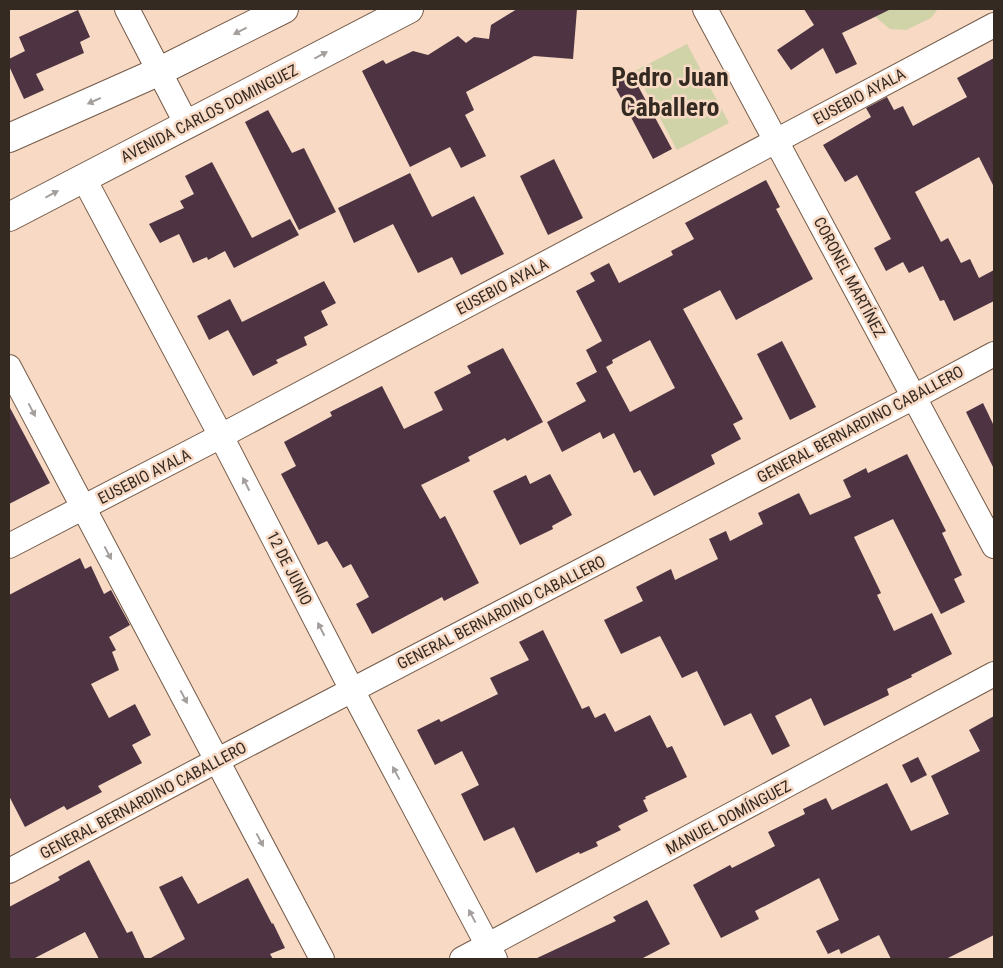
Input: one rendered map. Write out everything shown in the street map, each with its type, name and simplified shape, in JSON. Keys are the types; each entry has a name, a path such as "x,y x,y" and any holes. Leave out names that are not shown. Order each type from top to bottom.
{"main road":[{"path":"9,138 160,71 284,9"},
{"name":"AVENIDA CARLOS DOMINGUEZ","path":"9,217 410,9"}],"street":[{"path":"128,9 187,125"},
{"name":"CORONEL MARTÍNEZ","path":"705,9 994,546"},
{"name":"EUSEBIO AYALA","path":"9,546 221,436 994,25"},
{"name":"12 DE JUNIO","path":"83,177 221,436 352,690 492,952"},
{"name":"GENERAL BERNARDINO CABALLERO","path":"9,870 994,354"},
{"path":"9,367 322,959"},
{"name":"MANUEL DOMÍNGUEZ","path":"462,959 492,952 994,674"}],"green space":[{"path":"872,9 938,9 931,18 906,30 890,29 872,14"},
{"path":"687,44 729,123 677,150 635,71"}],"building":[{"path":"517,9 577,9 573,59 534,56 466,92 474,110 465,115 486,156 461,168 450,147 410,167 362,71 383,60 386,64 413,51 428,55 458,36 466,43 474,37 489,39 491,25"},
{"path":"804,9 891,9 842,33 857,64 836,74 823,48 791,70 777,50 814,25"},
{"path":"78,10 90,37 80,42 84,53 36,74 44,90 24,99 9,66 9,59 25,51 19,37"},
{"path":"994,58 994,187 979,157 915,192 941,242 948,238 961,263 970,259 979,278 994,270 994,301 954,321 944,300 940,301 923,266 909,273 903,262 886,271 874,248 891,239 857,175 845,182 823,145 871,117 866,108 887,97 894,110 903,106 913,126 967,97 957,78"},
{"path":"631,73 672,149 653,159 613,83"},
{"path":"268,110 292,153 304,148 336,212 299,230 245,122"},
{"path":"554,159 583,218 548,235 520,176"},
{"path":"212,162 252,238 290,219 299,235 234,268 225,251 208,260 207,257 193,263 179,234 160,243 149,224 184,208 180,201 194,194 185,176"},
{"path":"410,173 432,217 474,196 504,254 461,275 452,257 418,273 393,224 354,243 338,208"},
{"path":"766,180 780,207 776,209 813,279 736,320 720,290 683,309 743,419 733,424 741,439 711,455 715,464 654,496 640,470 634,473 614,433 603,439 600,432 562,452 547,422 586,401 576,383 597,372 586,350 602,341 576,291 595,281 590,273 609,263 619,283 673,255 671,251 694,239 685,223","holes":["650,340 675,388 630,412 606,367 613,363 612,360"]},
{"path":"324,281 336,303 321,311 328,325 304,337 307,345 276,360 278,363 253,376 228,330 209,340 197,316 230,299 242,322"},
{"path":"782,341 816,407 790,420 757,354"},
{"path":"503,348 543,422 507,441 505,438 468,457 470,461 421,485 440,519 445,516 479,583 444,601 442,597 372,634 356,604 369,597 351,564 343,568 327,541 318,545 281,474 296,466 284,442 332,416 330,412 382,386 404,429 443,410 434,392 471,373 467,366"},
{"path":"983,403 994,426 994,469 966,412"},
{"path":"9,406 50,483 9,504"},
{"path":"907,454 946,531 942,533 962,575 954,579 965,602 941,614 893,519 854,537 881,593 877,595 894,631 932,613 952,654 887,689 889,695 824,726 811,698 775,716 790,746 772,755 751,713 724,726 697,671 682,678 660,636 621,654 604,620 643,601 636,587 671,569 675,580 718,559 709,539 726,531 730,541 763,524 758,513 799,493 810,515 851,497 843,480 866,468 868,473"},
{"path":"550,474 572,515 552,526 553,529 520,545 493,491 526,475 530,484"},
{"path":"80,558 85,569 91,566 104,594 111,590 130,625 109,637 116,650 112,652 119,670 91,684 109,718 135,704 151,735 132,745 142,763 98,786 102,792 67,810 64,806 25,827 9,796 9,595"},
{"path":"543,630 582,709 589,706 595,718 605,713 615,732 650,715 667,748 672,746 687,777 645,797 646,799 643,800 648,811 618,826 621,830 596,842 598,846 580,854 579,852 536,873 514,827 484,841 461,794 479,785 462,751 435,765 417,730 439,719 441,722 498,694 490,678 529,660 519,642"},
{"path":"994,716 994,935 946,959 891,959 879,935 841,954 839,949 828,954 816,931 839,920 819,878 755,911 759,919 721,938 693,885 730,865 732,868 775,846 768,832 805,814 803,809 826,798 832,810 887,783 911,831 949,814 931,776 980,751 969,730"},
{"path":"918,757 927,775 911,783 902,765"},
{"path":"89,860 127,933 132,931 145,959 99,959 85,932 33,959 9,959 9,907 60,880 58,877"},
{"path":"182,876 198,904 248,878 285,948 270,954 273,959 149,959 185,939 159,887"},
{"path":"647,900 670,944 641,959 535,959 616,921 613,917"}],"district":[{"name":"Pedro Juan Caballero","path":"670,92"}]}
